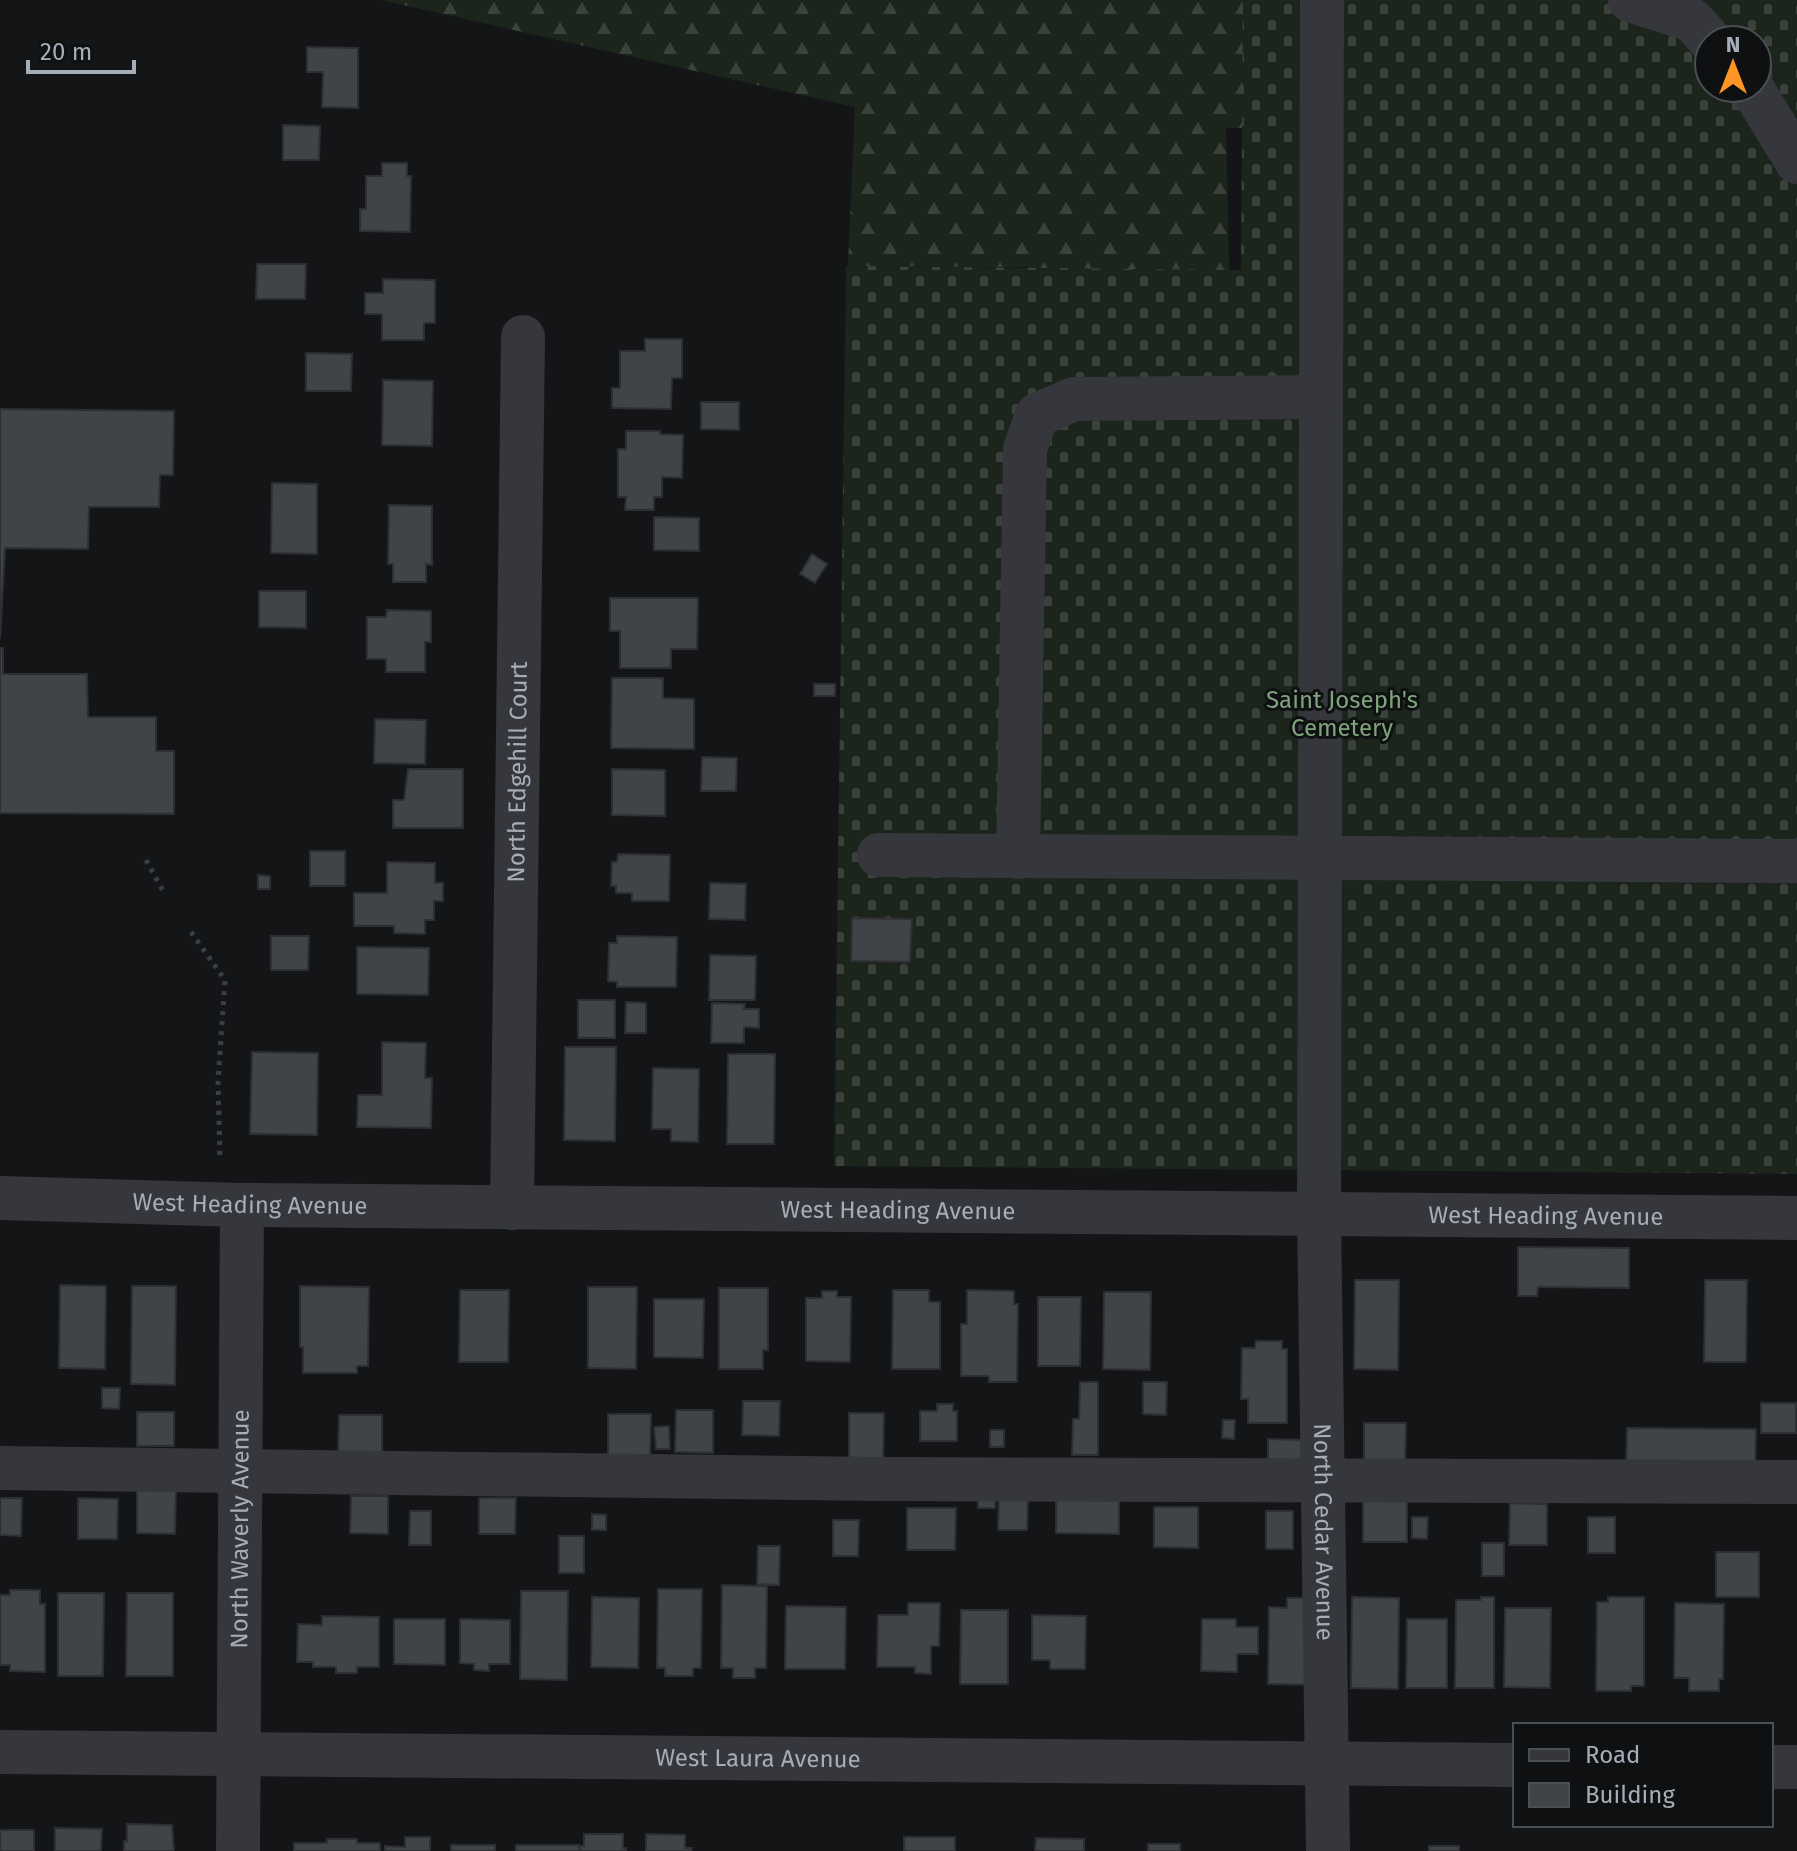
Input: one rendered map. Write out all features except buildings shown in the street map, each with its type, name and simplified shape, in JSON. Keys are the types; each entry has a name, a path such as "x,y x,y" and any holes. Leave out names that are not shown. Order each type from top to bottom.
{"street":[{"name":"North Cedar Avenue","path":"1322,0 1319,1214 1328,1851"},
{"path":"1630,0 1692,20 1696,24"},
{"path":"1762,104 1797,162"},
{"name":"North Edgehill Court","path":"512,1208 523,337"},
{"path":"1018,857 1025,449 1037,415 1074,399 1321,397"},
{"path":"879,855 1797,861"},
{"name":"West Heading Avenue","path":"0,1198 242,1205 1797,1218"},
{"name":"North Waverly Avenue","path":"238,1851 242,1205"},
{"path":"0,1468 877,1479 1797,1482"},
{"name":"West Laura Avenue","path":"0,1752 1513,1765"},
{"path":"1773,1767 1797,1767"}],"path":[{"path":"146,860 163,891"},
{"path":"191,932 225,980 218,1081 220,1160"}],"green space":[{"path":"381,0 1316,0 1303,128 1226,128 1230,308 1030,314 1028,267 848,266 855,107"},
{"name":"Saint Joseph's Cemetery","path":"1243,0 1797,0 1797,1174 834,1166 846,266 1241,270"}]}
